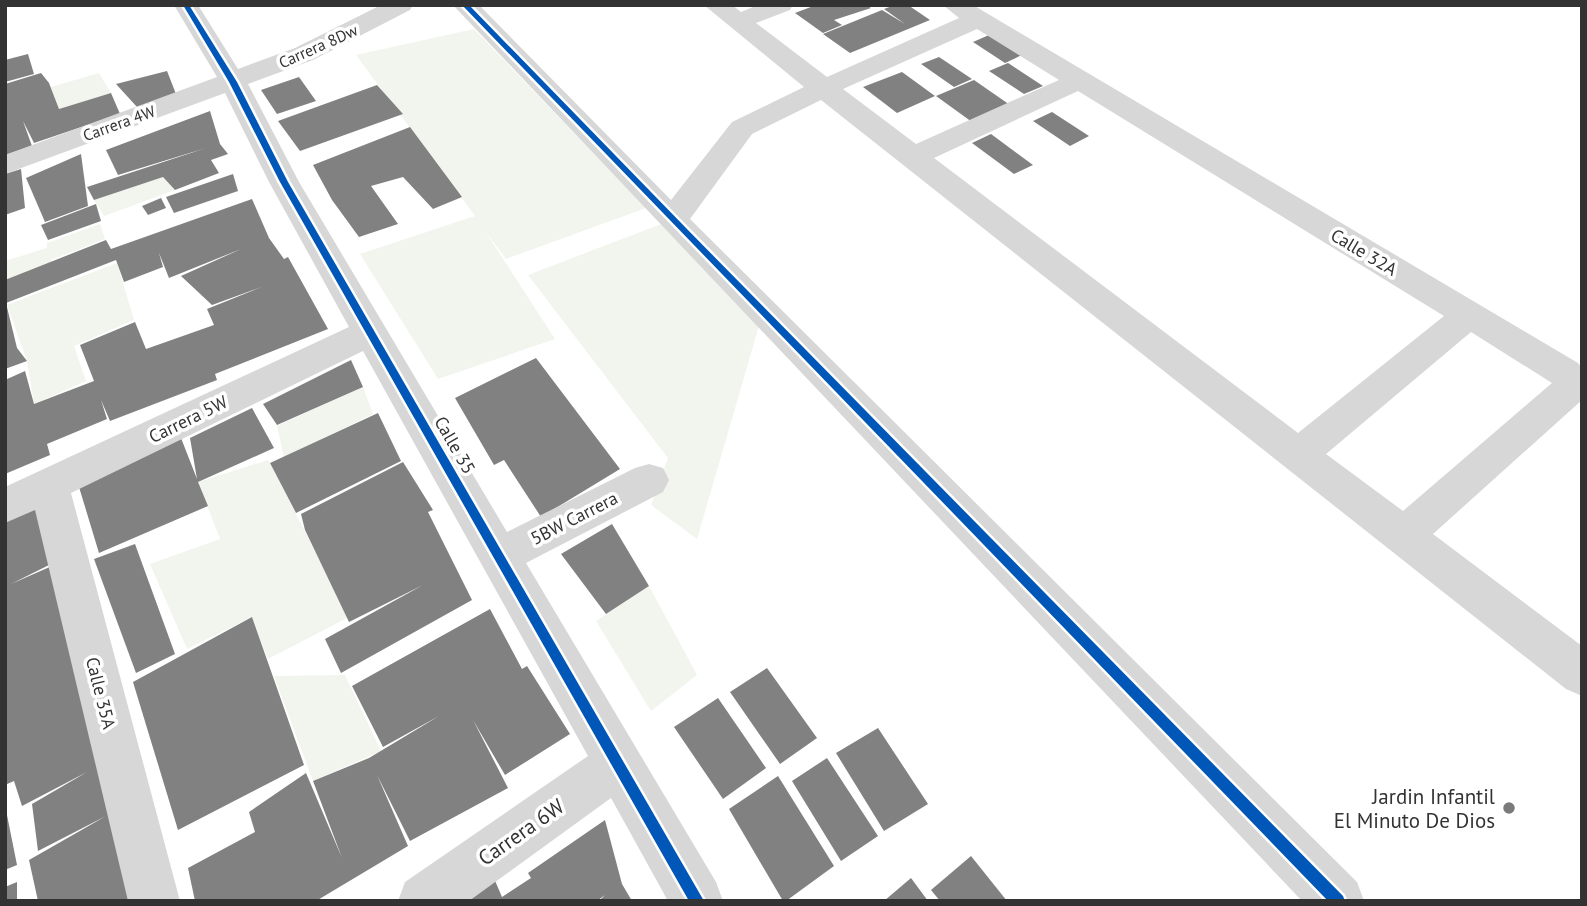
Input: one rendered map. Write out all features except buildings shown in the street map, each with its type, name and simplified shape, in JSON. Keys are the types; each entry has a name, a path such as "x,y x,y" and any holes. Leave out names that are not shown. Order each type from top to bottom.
{"street":[{"name":"Calle 35","path":"186,5 233,82 284,182 697,901"},
{"name":"Carrera 8Dw","path":"233,82 304,54 401,5"},
{"path":"465,5 1338,901"},
{"path":"727,13 781,5"},
{"path":"673,221 743,128 767,113 824,89 967,12"},
{"name":"Calle 32A","path":"967,12 1566,373 1573,381 1572,387 1403,536"},
{"path":"727,13 1582,674"},
{"path":"913,157 1080,80"},
{"name":"Carrera 4W","path":"5,165 233,82"},
{"path":"1298,455 1469,315"},
{"name":"Carrera 5W","path":"5,506 370,331"},
{"name":"5BW Carrera","path":"500,556 649,480"},
{"name":"Calle 35A","path":"49,486 154,901"},
{"name":"Carrera 6W","path":"424,901 618,764"}],"shaded area":[{"path":"474,29 646,208 506,259 485,231 555,339 438,379 360,254 475,216 356,55"},
{"path":"99,73 111,93 59,109 51,87"},
{"path":"163,177 175,190 104,216 94,200"},
{"path":"664,223 763,312 697,539 651,505 668,458 528,275"},
{"path":"100,224 105,239 51,260 52,264 5,281 5,261 47,248 47,243"},
{"path":"117,263 134,320 74,346 86,381 34,404 27,361 7,305"},
{"path":"363,387 373,414 284,457 277,426"},
{"path":"268,460 349,617 268,659 252,617 187,649 150,564 220,539 198,482"},
{"path":"649,586 697,675 651,711 596,621"},
{"path":"345,675 381,751 313,781 274,676"}],"cycle path":[{"path":"186,5 233,82 284,182 697,901"},
{"path":"465,5 1338,901"}],"place":[{"name":"Jardin Infantil El Minuto De Dios","path":"1509,808"}]}
